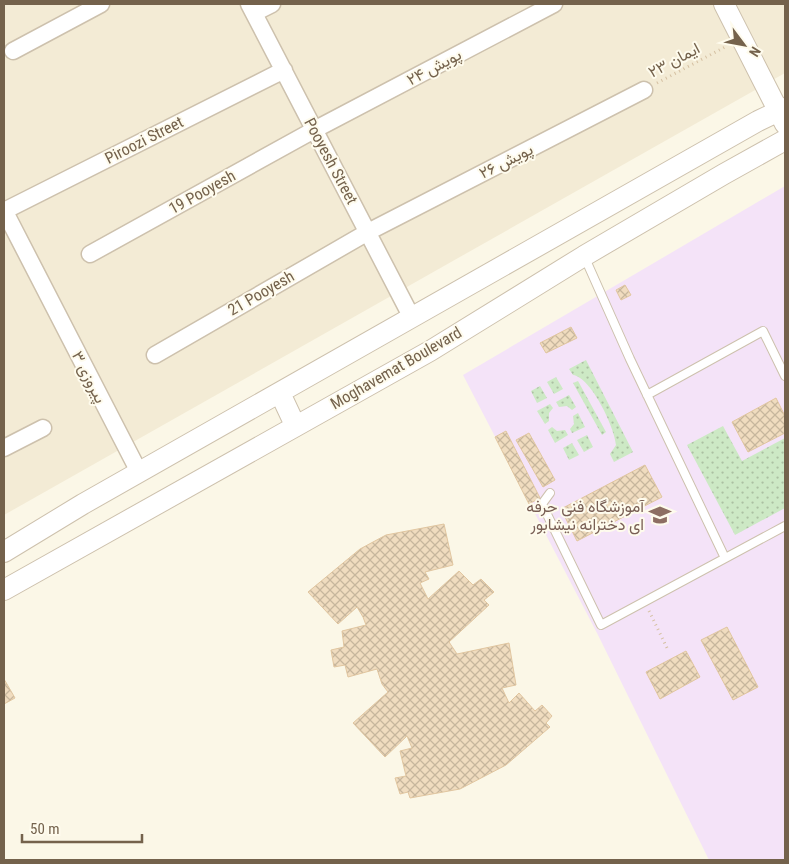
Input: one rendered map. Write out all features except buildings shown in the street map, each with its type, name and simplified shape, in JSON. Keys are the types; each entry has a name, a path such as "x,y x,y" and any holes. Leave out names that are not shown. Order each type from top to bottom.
{"street":[{"path":"13,51 101,4"},
{"path":"251,8 272,4"},
{"name":"پویش ۲۴","path":"314,130 554,4"},
{"path":"4,552 139,472 750,126 783,114 724,4"},
{"name":"Pooyesh Street","path":"251,8 412,318"},
{"name":"Piroozi Street","path":"4,210 284,70"},
{"name":"پویش ۲۶","path":"368,232 644,90"},
{"name":"19 Pooyesh","path":"90,254 314,130"},
{"name":"Moghavemat Boulevard","path":"4,590 430,351 584,256 785,140"},
{"name":"پیروزی ۳","path":"4,210 139,472"},
{"name":"21 Pooyesh","path":"155,355 368,232"},
{"path":"280,393 296,425"},
{"path":"4,448 43,428"}],"lane":[{"path":"584,256 647,395 725,558"},
{"path":"647,395 763,331 785,376"},
{"path":"550,494 542,504 601,625 785,526"}],"path":[{"name":"ایمان ۲۳","path":"644,90 742,39"},
{"path":"644,602 668,650"}],"shaded area":[{"path":"4,4 785,4 785,73 4,515"},
{"name":"آموزشگاه فنی حرفه ای دخترانه نیشابور","path":"785,186 785,860 709,860 598,635 463,375"}],"green space":[{"path":"586,360 633,452 614,462 610,454 616,445 615,437 607,416 587,384 573,375 569,369"},
{"path":"556,377 563,389 554,394 547,382"},
{"path":"578,381 606,432 602,435 573,383"},
{"path":"540,386 547,398 537,403 531,391"},
{"path":"569,395 576,407 572,410 567,406 559,407 556,402"},
{"path":"550,404 553,408 549,413 549,421 545,424 537,411"},
{"path":"578,413 585,427 572,433 570,429 574,424 573,416"},
{"path":"723,426 742,461 785,438 785,508 735,535 687,445"},
{"path":"552,427 557,431 565,430 568,435 555,443 548,430"},
{"path":"587,435 593,447 584,452 577,440"},
{"path":"572,443 579,455 569,460 563,448"}],"place":[{"name":"آموزشگاه فنی حرفه ای دخترانه نیشابور","path":"660,515"}]}
